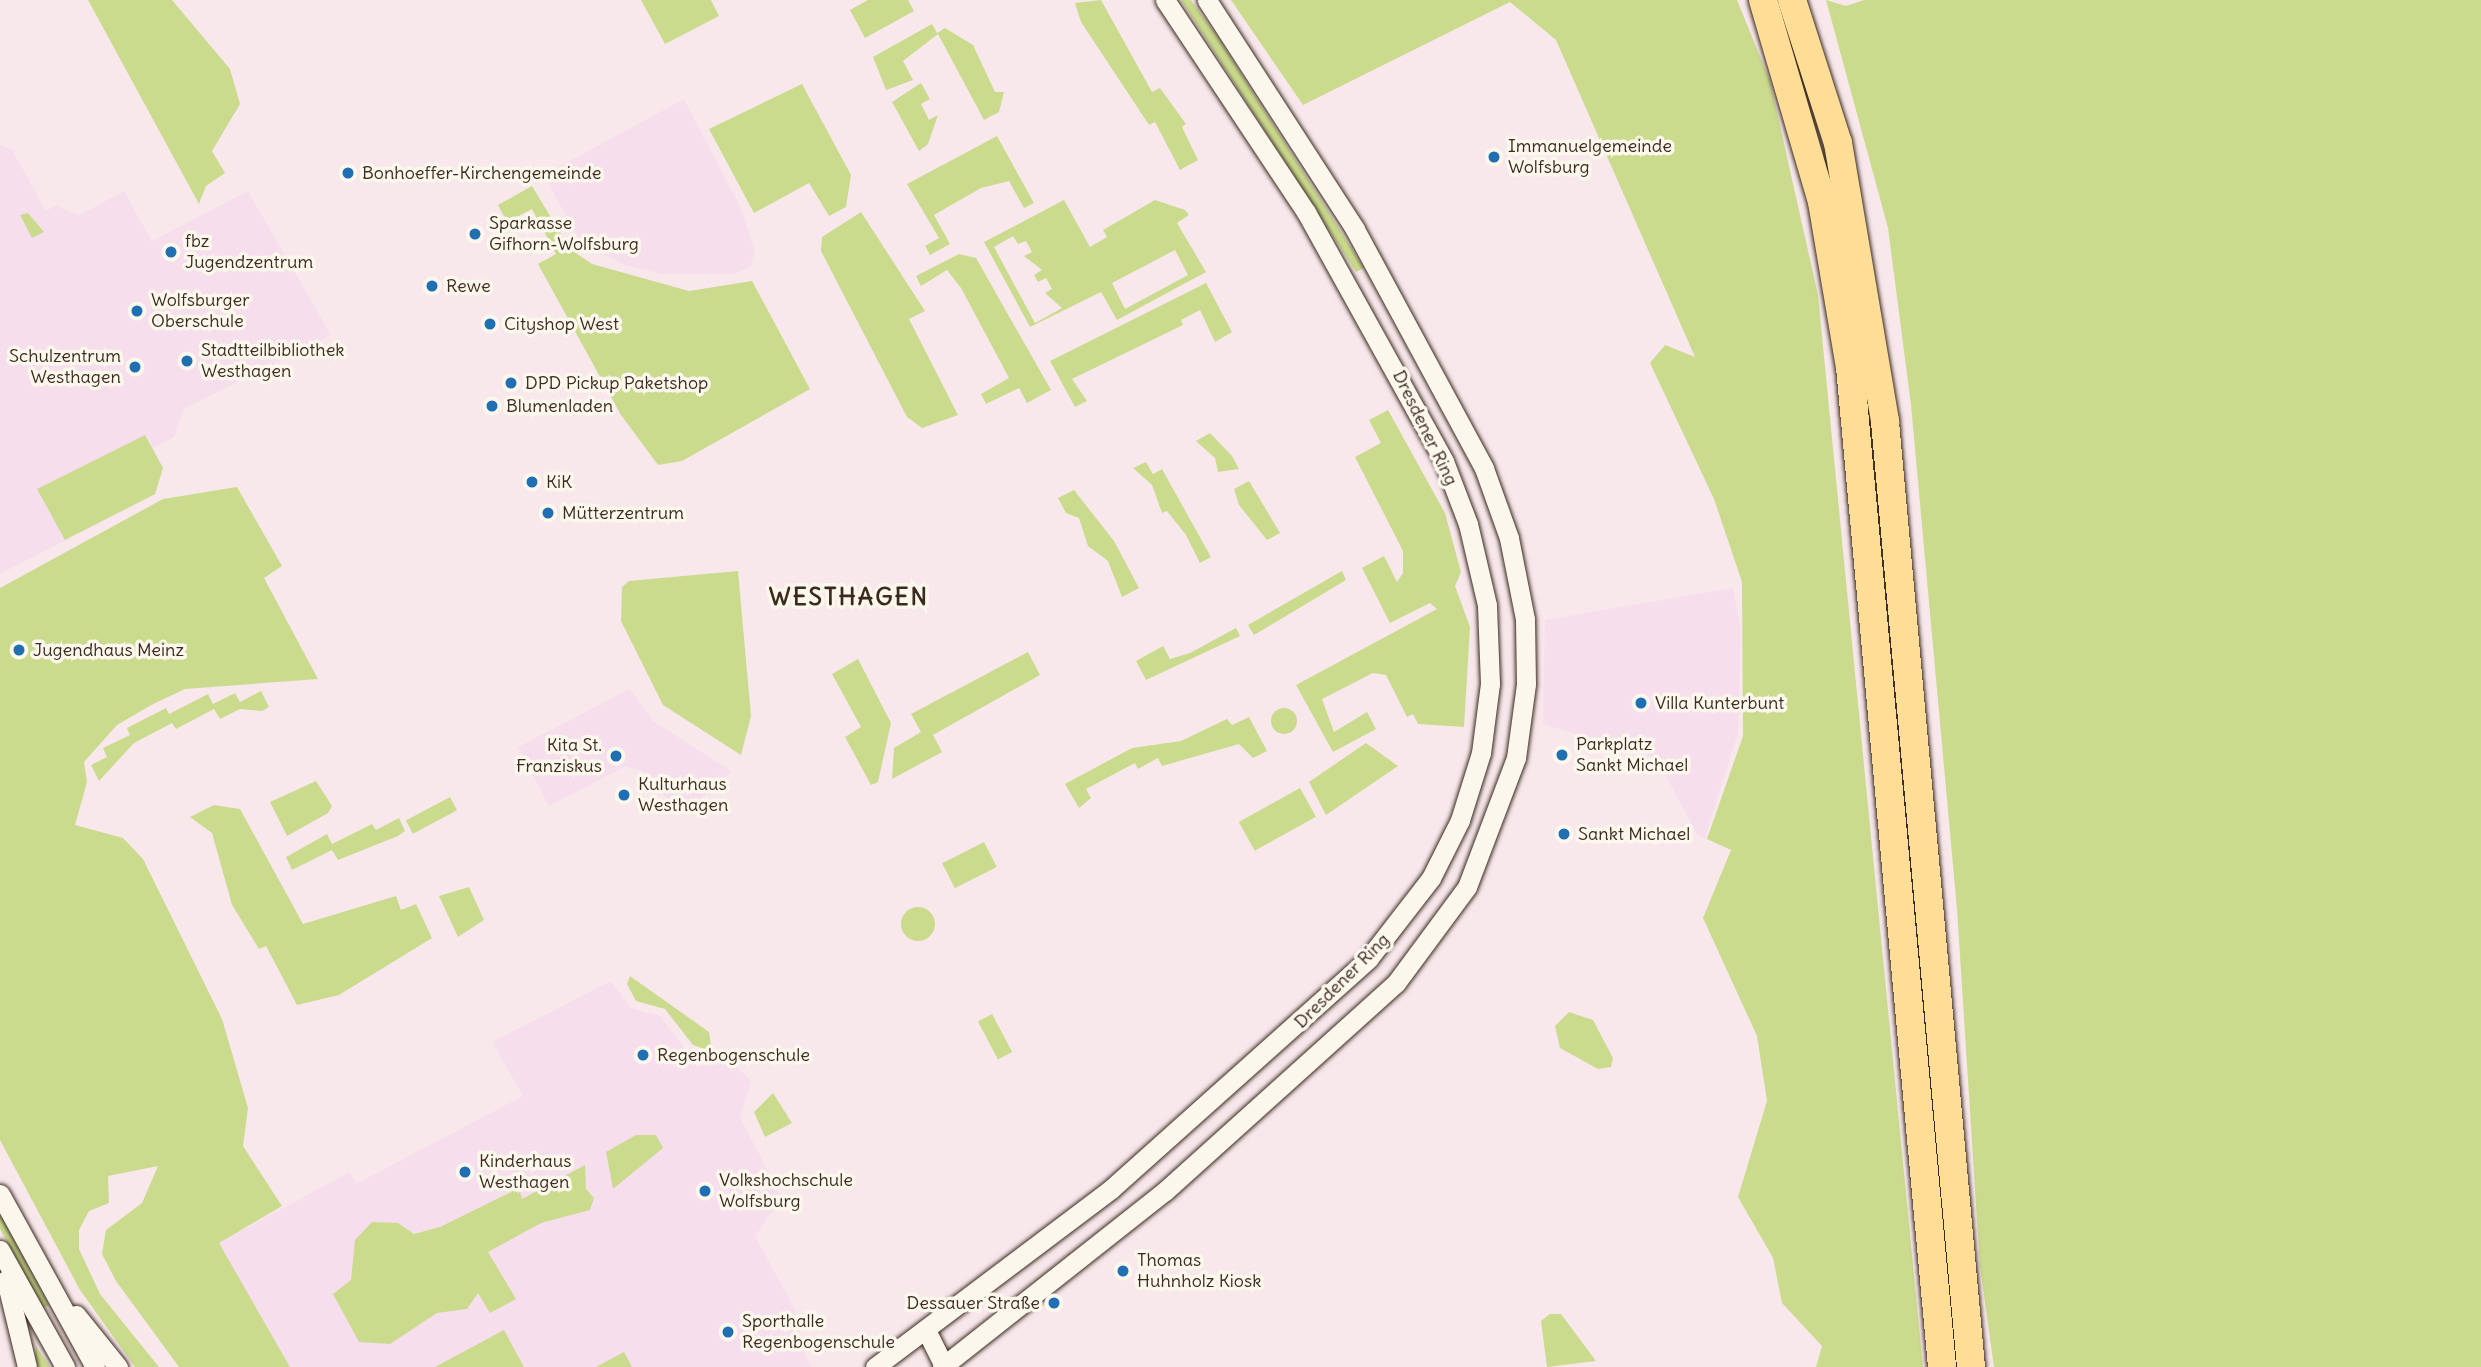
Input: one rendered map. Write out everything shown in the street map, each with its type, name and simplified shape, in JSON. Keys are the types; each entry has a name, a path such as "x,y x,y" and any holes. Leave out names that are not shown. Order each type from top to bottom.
{"highway":[{"path":"1763,0 1822,202 1850,367 1942,1367"},
{"path":"1792,0 1838,143 1885,422 1971,1367"}],"street":[{"name":"Dresdener Ring","path":"875,1367 1111,1189 1369,958 1447,849 1485,731 1487,605 1468,524 1444,461 1306,212 1165,0"},
{"name":"Dresdener Ring","path":"943,1366 1165,1191 1395,983 1467,887 1492,835 1518,749 1525,618 1509,538 1484,468 1355,229 1206,0"},
{"path":"0,1194 95,1367"},
{"path":"0,1250 65,1367"},
{"path":"0,1262 27,1367"},
{"path":"44,1277 118,1367"},
{"path":"926,1330 943,1366"}],"shaded area":[{"path":"684,99 742,210 755,252 751,266 734,274 662,274 622,264 579,240 544,175"},
{"name":"Schulzentrum Westhagen","path":"0,145 12,150 46,211 57,205 78,216 124,191 152,241 248,191 331,335 184,409 174,437 153,448 163,468 155,494 0,574"},
{"name":"Villa Kunterbunt","path":"1733,588 1741,630 1738,733 1705,838 1698,836 1656,758 1543,724 1545,620"},
{"name":"Kita St. Franziskus","path":"630,689 653,721 731,771 711,792 675,812 650,774 626,766 549,806 518,747"},
{"path":"611,981 631,1008 660,1016 698,1066 733,1063 751,1081 740,1117 782,1198 755,1236 797,1313 786,1319 811,1367 290,1367 218,1243 350,1172 356,1184 523,1096 492,1042"}],"green space":[{"path":"88,0 172,0 230,69 240,104 212,151 225,173 206,186 199,204"},
{"path":"641,0 711,0 719,16 665,44"},
{"path":"868,0 908,0 914,11 865,38 850,10"},
{"path":"1101,0 1152,92 1160,88 1186,124 1182,127 1198,160 1180,170 1155,122 1149,125 1081,22 1075,3"},
{"path":"1181,0 1191,0 1219,39 1364,268 1356,272"},
{"path":"1231,0 1737,0 1770,81 1818,295 1923,1367 1816,1367 1822,1346 1782,1303 1773,1258 1738,1197 1767,1101 1757,1036 1703,918 1731,850 1707,839 1743,736 1742,582 1714,499 1650,363 1665,345 1695,357 1556,40 1510,2 1303,105"},
{"path":"1826,0 1846,6 1864,0 2481,0 2481,1367 1994,1367 1980,1267 1957,909 1911,405 1888,228"},
{"path":"932,24 937,33 945,28 973,45 995,92 1004,92 999,112 984,120 938,34 903,61 913,80 886,90 873,57"},
{"path":"921,83 930,99 921,104 929,120 938,115 928,144 919,151 892,102"},
{"path":"802,84 851,175 846,207 829,216 809,183 754,213 709,129"},
{"path":"997,136 1034,203 1024,208 1009,181 981,188 934,215 950,244 930,255 925,246 939,238 907,184"},
{"path":"532,186 570,249 592,264 689,291 752,281 810,389 682,461 658,465 621,415 538,264 556,254 532,209 507,222 498,205"},
{"path":"1064,200 1090,247 1107,237 1103,230 1155,200 1185,210 1189,215 1177,223 1206,272 1117,320 1101,292 1030,327 984,242","holes":["1013,236 1018,244 1026,241 1032,252 1024,256 1042,270 1034,275 1038,282 1046,278 1052,289 1045,293 1062,308 1035,323 994,247","1175,250 1188,275 1125,309 1112,283"]},
{"path":"861,212 925,311 909,319 958,415 922,428 907,417 821,251 822,237"},
{"path":"28,213 44,232 32,238 20,215"},
{"path":"959,254 976,258 1051,390 1027,403 1019,388 986,404 981,394 1009,378 961,288 947,270 921,286 916,276"},
{"path":"1206,283 1232,332 1215,342 1200,310 1181,320 1183,325 1072,379 1087,401 1075,407 1050,361"},
{"path":"1388,410 1445,513 1461,572 1455,586 1470,627 1464,727 1418,724 1413,714 1407,717 1386,675 1373,673 1322,699 1334,732 1367,712 1376,729 1333,752 1296,685 1437,609 1430,603 1390,623 1362,568 1384,556 1397,582 1403,573 1403,551 1355,457 1381,443 1369,420"},
{"path":"1210,433 1232,456 1239,469 1218,472 1215,458 1196,441"},
{"path":"145,435 163,468 155,494 65,540 37,489"},
{"path":"1146,462 1153,474 1162,469 1211,557 1200,563 1186,535 1167,511 1162,513 1152,485 1133,468"},
{"path":"1249,481 1280,533 1267,540 1239,505 1234,489"},
{"path":"237,487 282,566 264,578 318,679 185,689 117,725 84,762 87,782 75,825 123,838 143,859 222,1019 248,1108 243,1146 282,1206 219,1243 290,1367 179,1367 116,1281 102,1254 106,1230 142,1203 158,1166 108,1176 109,1203 89,1211 79,1230 79,1249 100,1294 159,1367 135,1367 80,1290 0,1140 0,588 163,499"},
{"path":"1074,490 1114,541 1139,588 1122,597 1108,561 1088,546 1079,518 1066,513 1058,498"},
{"path":"738,571 751,716 741,755 663,705 621,621 622,587 629,581"},
{"path":"1342,571 1346,580 1254,635 1248,625"},
{"path":"1236,628 1240,636 1146,680 1136,661 1163,646 1170,659 1190,653"},
{"path":"1028,652 1040,675 933,735 942,752 892,779 894,748 921,732 911,714"},
{"path":"858,659 891,723 878,782 871,785 845,737 861,727 832,674"},
{"path":"261,691 269,707 262,711 240,709 220,719 214,709 176,729 172,723 134,743 99,781 91,765 107,757 103,748 130,735 127,728 166,708 169,714 208,694 213,704 235,693 240,702"},
{"path":"1284,708 1293,712 1297,721 1293,730 1284,734 1275,730 1271,721 1275,712"},
{"path":"1249,717 1267,751 1253,758 1239,744 1162,766 1158,758 1138,769 1135,763 1086,789 1091,798 1079,808 1065,784 1132,748 1181,741 1227,719 1232,725"},
{"path":"1366,743 1398,766 1326,815 1309,782"},
{"path":"316,781 332,806 328,813 287,836 270,802"},
{"path":"1300,788 1316,817 1255,851 1239,822"},
{"path":"450,797 457,810 413,834 406,820"},
{"path":"214,805 240,809 303,924 396,896 401,910 416,904 432,938 339,995 297,1005 266,946 259,949 232,905 212,833 190,817"},
{"path":"399,818 405,831 398,836 338,860 332,850 292,870 286,857 327,834 332,844 372,824 376,830"},
{"path":"984,842 997,867 955,888 942,863"},
{"path":"469,887 484,920 458,937 439,896"},
{"path":"918,907 930,912 935,924 930,936 918,941 906,936 901,924 906,912"},
{"path":"630,976 709,1032 712,1052 693,1045 665,1009 636,1001 627,984"},
{"path":"1569,1012 1593,1020 1613,1058 1611,1067 1598,1069 1560,1048 1555,1026"},
{"path":"992,1014 1012,1052 998,1059 978,1022"},
{"path":"773,1093 792,1123 765,1137 754,1112"},
{"path":"636,1135 656,1135 663,1148 613,1189 606,1152"},
{"path":"585,1165 586,1189 594,1198 590,1210 541,1223 488,1252 516,1299 490,1313 478,1293 467,1309 437,1313 390,1344 359,1342 333,1294 351,1280 355,1240 372,1222 398,1223 414,1234 440,1227 519,1188 522,1199"},
{"path":"0,1214 49,1305 42,1309 0,1229"},
{"path":"1550,1314 1561,1314 1596,1361 1547,1367 1541,1321"},
{"path":"504,1330 524,1367 435,1367"},
{"path":"36,1346 50,1367 34,1367"},
{"path":"624,1352 632,1367 596,1367"}],"place":[{"name":"Immanuelgemeinde Wolfsburg","path":"1494,157"},
{"name":"Bonhoeffer-Kirchengemeinde","path":"348,173"},
{"name":"Sparkasse Gifhorn-Wolfsburg","path":"475,234"},
{"name":"fbz Jugendzentrum","path":"171,252"},
{"name":"Rewe","path":"432,286"},
{"name":"Wolfsburger Oberschule","path":"137,311"},
{"name":"Cityshop West","path":"490,324"},
{"name":"Stadtteilbibliothek Westhagen","path":"187,361"},
{"name":"Schulzentrum Westhagen","path":"135,367"},
{"name":"DPD Pickup Paketshop","path":"511,383"},
{"name":"Blumenladen","path":"492,406"},
{"name":"KiK","path":"532,482"},
{"name":"Mütterzentrum","path":"548,513"},
{"name":"Jugendhaus Meinz","path":"19,650"},
{"name":"Villa Kunterbunt","path":"1641,703"},
{"name":"Parkplatz Sankt Michael","path":"1562,755"},
{"name":"Kita St. Franziskus","path":"616,756"},
{"name":"Kulturhaus Westhagen","path":"624,795"},
{"name":"Sankt Michael","path":"1564,834"},
{"name":"Regenbogenschule","path":"643,1055"},
{"name":"Kinderhaus Westhagen","path":"465,1172"},
{"name":"Volkshochschule Wolfsburg","path":"705,1191"},
{"name":"Thomas Huhnholz Kiosk","path":"1123,1271"},
{"name":"Dessauer Straße","path":"1054,1303"},
{"name":"Sporthalle Regenbogenschule","path":"728,1332"}],"district":[{"name":"WESTHAGEN","path":"849,597"}]}
